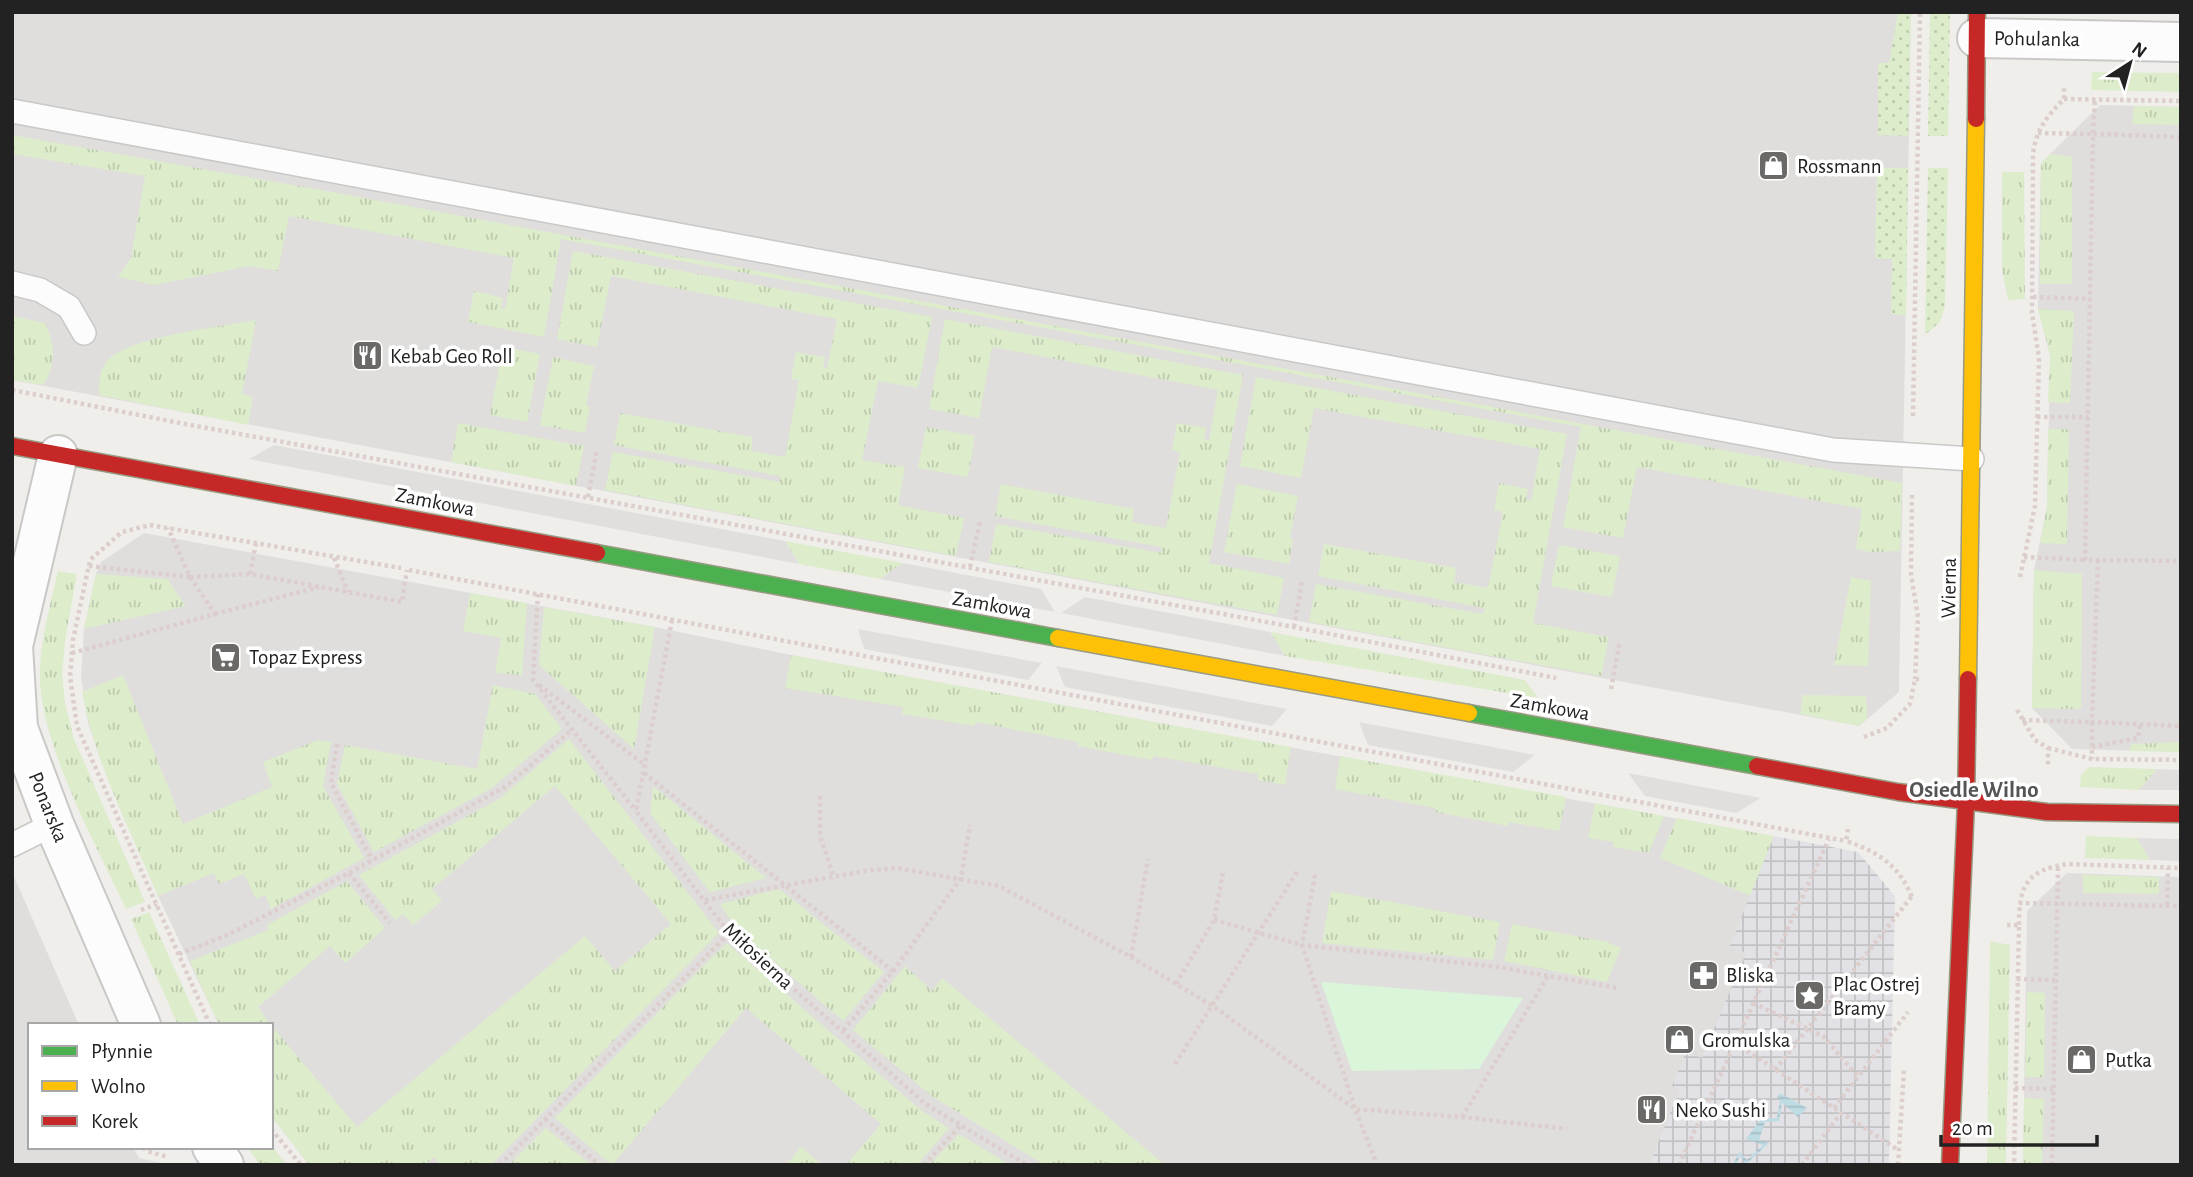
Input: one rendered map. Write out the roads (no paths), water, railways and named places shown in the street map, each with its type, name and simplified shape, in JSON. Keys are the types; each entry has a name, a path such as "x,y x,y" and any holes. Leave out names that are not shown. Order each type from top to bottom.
{"street":[{"name":"Pohulanka","path":"1977,25 2066,39 2181,42"},
{"name":"Wierna","path":"1950,1165 1966,802 1977,25"},
{"name":"Zamkowa","path":"12,446 1855,784 2047,812 2181,814"},
{"name":"Ponarska","path":"58,455 13,646 18,728 54,824 140,1023"},
{"path":"213,1149 224,1165"}],"lane":[{"path":"12,111 1833,450 1972,459"},
{"path":"12,283 40,290 69,307 84,333"},
{"path":"12,845 54,824"}],"water":[{"path":"1780,1093 1807,1108 1798,1117 1782,1103 1779,1121 1765,1122 1759,1140 1769,1143 1746,1164 1740,1156 1736,1165 1733,1165 1739,1152 1747,1160 1763,1145 1746,1139 1761,1119 1777,1118 1780,1100 1777,1097"}],"place":[{"name":"Rossmann","path":"1774,166"},
{"name":"Kebab Geo Roll","path":"367,356"},
{"name":"Topaz Express","path":"226,657"},
{"name":"Bliska","path":"1703,975"},
{"name":"Plac Ostrej Bramy","path":"1810,996"},
{"name":"Gromulska","path":"1679,1040"},
{"name":"Putka","path":"2082,1060"},
{"name":"Neko Sushi","path":"1652,1110"}],"district":[{"name":"Osiedle Wilno","path":"1974,790"}]}
